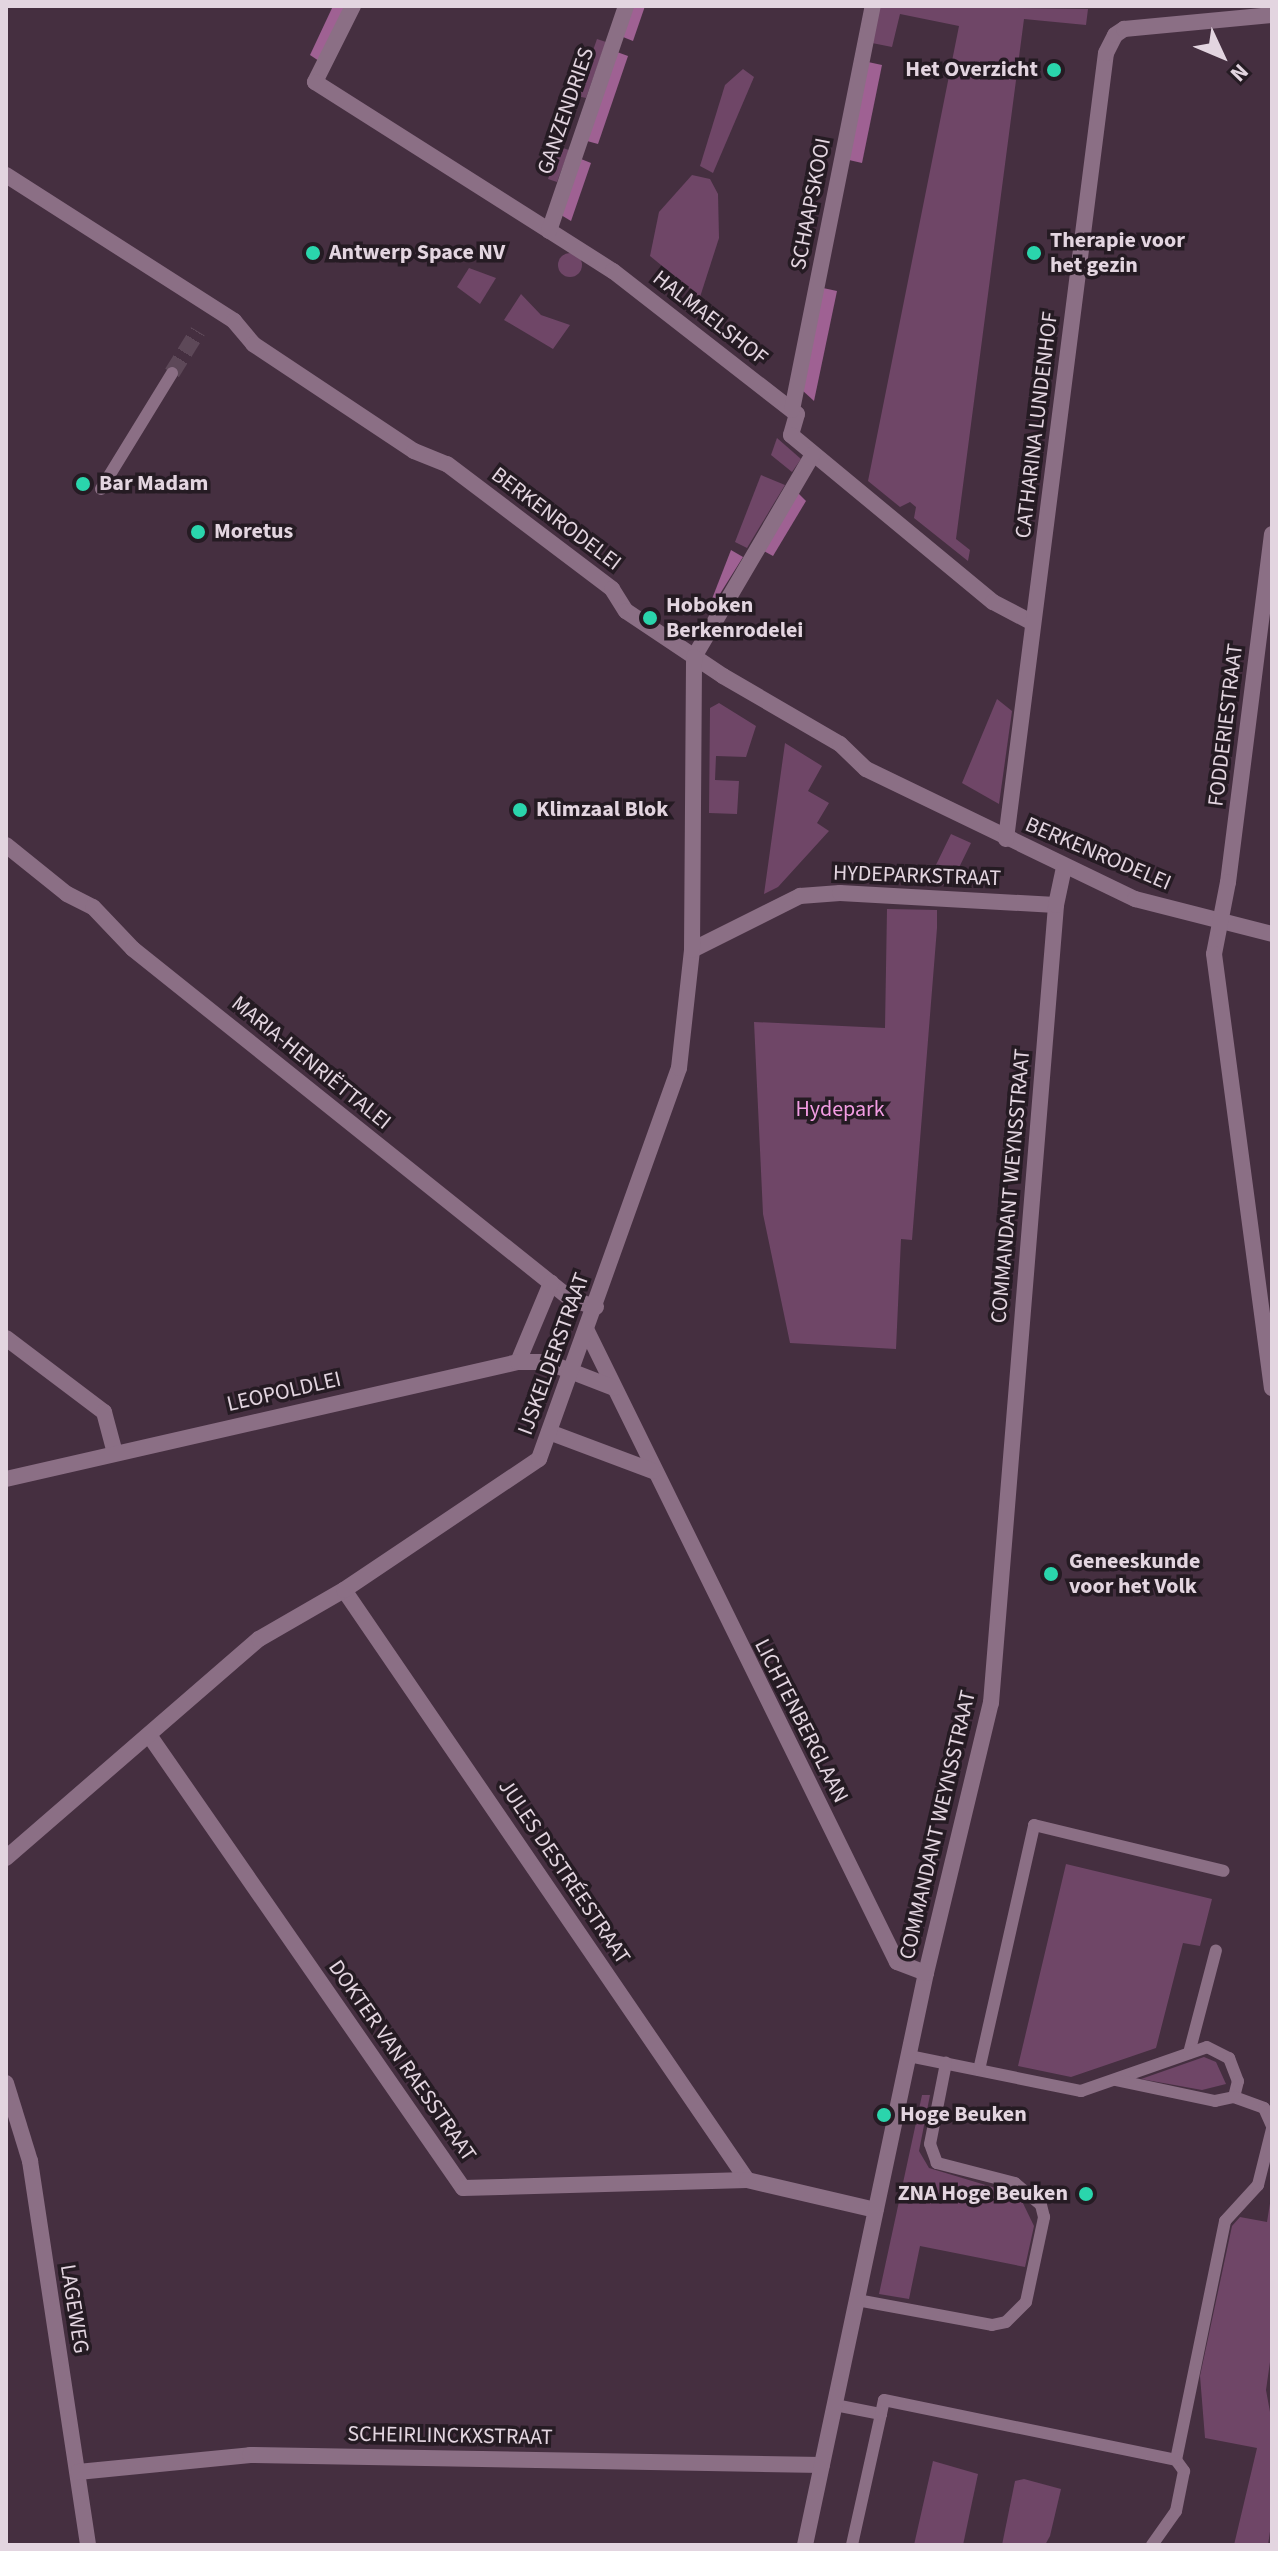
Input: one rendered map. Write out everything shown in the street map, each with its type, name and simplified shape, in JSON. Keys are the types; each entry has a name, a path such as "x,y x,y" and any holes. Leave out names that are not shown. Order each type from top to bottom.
{"street":[{"name":"HALMAELSHOF","path":"353,6 315,82 613,271 792,410"},
{"name":"GANZENDRIES","path":"549,231 626,6"},
{"name":"SCHAAPSKOOI","path":"792,410 873,6"},
{"name":"CATHARINA LUNDENHOF","path":"1006,839 1110,43 1115,35 1136,27 1272,15"},
{"name":"BERKENRODELEI","path":"6,175 234,321 253,344 414,451 447,464 597,577 626,611 694,657 840,744 866,769 1135,899 1272,934"},
{"path":"792,410 797,414 791,435 993,602 1033,623"},
{"path":"694,657 813,454"},
{"name":"FODDERIESTRAAT","path":"1272,534 1228,882 1214,954 1272,1388"},
{"name":"IJSKELDERSTRAAT","path":"6,1858 259,1639 344,1590 539,1459 596,1307 679,1068 692,950 694,657"},
{"name":"MARIA-HENRIËTTALEI","path":"6,845 101,914 133,949 572,1300 596,1307"},
{"name":"COMMANDANT WEYNSSTRAAT","path":"805,2545 926,1973 991,1703 1056,905 1064,866"},
{"name":"HYDEPARKSTRAAT","path":"692,950 800,896 840,893 1056,905"},
{"path":"518,1362 551,1283"},
{"name":"LICHTENBERGLAAN","path":"587,1331 653,1471 897,1962 926,1973"},
{"path":"6,1338 104,1412 115,1453"},
{"name":"LEOPOLDLEI","path":"6,1479 518,1362 547,1362 571,1372"},
{"path":"571,1372 614,1388"},
{"path":"549,1432 653,1471"},
{"name":"JULES DESTRÉESTRAAT","path":"344,1590 747,2180"},
{"name":"DOKTER VAN RAESSTRAAT","path":"149,1735 463,2188 747,2180 876,2210"},
{"name":"LAGEWEG","path":"6,2083 30,2161 88,2545"},
{"name":"SCHEIRLINCKXSTRAAT","path":"78,2472 250,2455 822,2465"}],"lane":[{"path":"101,489 172,373"},
{"path":"979,2070 1034,1825 1224,1871"},
{"path":"1189,2053 1216,1950"},
{"path":"909,2056 1081,2091 1207,2047 1229,2058 1238,2081 1234,2097"},
{"path":"857,2300 992,2325 1006,2322 1026,2302 1044,2217 1041,2205 1015,2183 937,2163 930,2144 946,2063"},
{"path":"1115,2080 1215,2101 1234,2097 1264,2108 1272,2127 1258,2185 1225,2221 1176,2460"},
{"path":"852,2545 884,2400 1176,2460 1184,2471 1176,2511 1152,2545"},
{"path":"835,2405 881,2414"}],"green space":[{"path":"879,6 1088,9 1086,25 1024,19 956,539 970,550 968,561 914,518 916,507 910,502 900,507 868,481 959,26 900,14 892,47 872,43"},
{"path":"597,39 606,42 586,98 577,96"},
{"path":"743,69 754,77 713,173 700,166 725,85"},
{"path":"560,147 569,150 557,182 548,179"},
{"path":"692,175 710,179 718,194 719,238 700,297 650,256 659,212"},
{"path":"570,253 581,260 582,265 575,276 570,277 559,270 558,265 565,254"},
{"path":"469,268 496,278 480,304 457,287"},
{"path":"521,294 541,315 570,325 553,349 504,320"},
{"path":"777,438 801,459 792,472 771,455"},
{"path":"761,475 785,485 747,548 735,542"},
{"path":"997,699 1012,711 999,804 962,783"},
{"path":"719,703 756,726 746,757 716,756 715,780 739,781 737,814 709,813 710,708"},
{"path":"785,743 822,766 808,791 829,803 817,823 829,831 778,887 764,894"},
{"path":"951,834 971,843 950,886 916,883 919,865 933,871"},
{"name":"Hydepark","path":"887,909 937,910 912,1240 901,1239 896,1349 790,1343 763,1214 754,1022 885,1028"},
{"path":"1066,1864 1212,1899 1200,1946 1183,1943 1156,2048 1071,2077 1018,2066"},
{"path":"1204,2057 1216,2062 1226,2084 1202,2090 1141,2079"},
{"path":"922,2095 930,2095 919,2151 929,2168 1019,2195 1034,2226 1025,2267 920,2246 909,2299 879,2294"},
{"path":"1272,2191 1272,2348 1266,2390 1272,2423 1272,2518 1268,2545 1234,2545 1257,2448 1205,2438 1200,2376 1232,2226 1240,2217 1267,2222"},
{"path":"933,2461 978,2474 963,2545 914,2545"},
{"path":"1024,2479 1061,2489 1050,2536 1045,2545 1002,2545 1015,2481"}],"shaded area":[{"path":"333,6 345,6 319,61 310,55"},
{"path":"633,6 645,6 633,41 623,37"},
{"path":"617,52 628,56 598,144 587,141"},
{"path":"868,62 882,65 862,163 849,160"},
{"path":"581,159 591,163 571,221 561,215"},
{"path":"823,288 837,291 814,401 802,390"},
{"path":"797,492 806,501 773,556 762,550"},
{"path":"731,550 743,557 713,605 710,604"}],"tunnel":[{"path":"172,373 198,331"}],"place":[{"name":"Het Overzicht","path":"1054,70"},
{"name":"Antwerp Space NV","path":"313,253"},
{"name":"Therapie voor het gezin","path":"1034,253"},
{"name":"Bar Madam","path":"83,484"},
{"name":"Moretus","path":"198,532"},
{"name":"Hoboken Berkenrodelei","path":"650,618"},
{"name":"Klimzaal Blok","path":"520,810"},
{"name":"Geneeskunde voor het Volk","path":"1051,1574"},
{"name":"Hoge Beuken","path":"884,2115"},
{"name":"ZNA Hoge Beuken","path":"1086,2194"}]}
